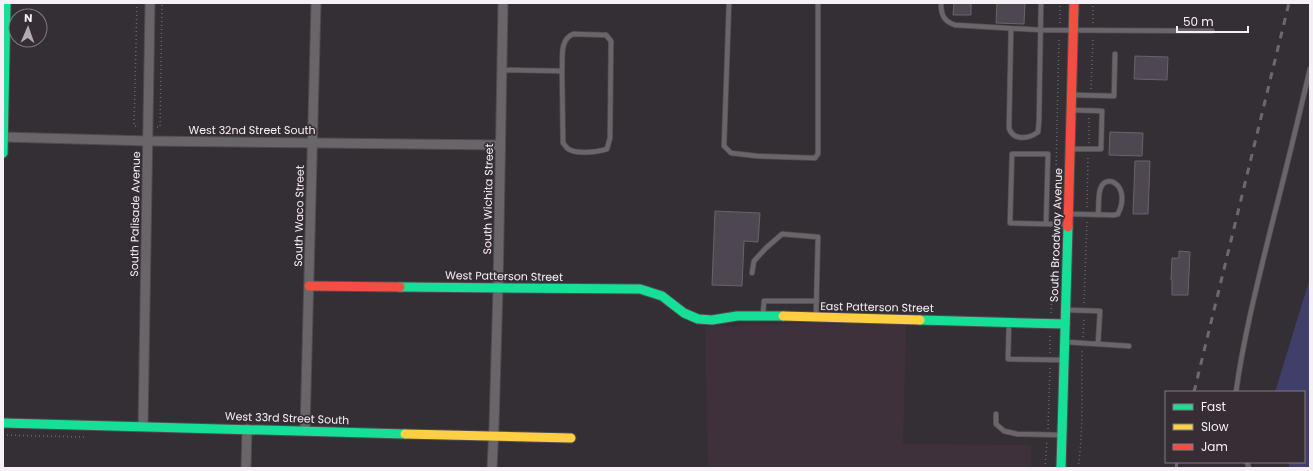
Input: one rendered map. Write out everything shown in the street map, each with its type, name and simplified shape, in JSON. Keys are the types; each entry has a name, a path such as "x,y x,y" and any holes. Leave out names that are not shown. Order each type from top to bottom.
{"street":[{"path":"3,153 6,3"},
{"name":"South Palisade Avenue","path":"143,426 150,3"},
{"name":"South Waco Street","path":"305,430 316,3"},
{"name":"South Wichita Street","path":"492,468 498,288 503,3"},
{"name":"South Broadway Avenue","path":"1061,468 1074,3"},
{"name":"West 32nd Street South","path":"3,137 148,141 500,145"},
{"name":"West Patterson Street","path":"309,286 640,289 662,296 690,317"},
{"name":"East Patterson Street","path":"690,317 712,320 737,316 763,316 1065,324"},
{"name":"West 33rd Street South","path":"3,422 571,438"},
{"path":"246,468 247,429"}],"lane":[{"path":"729,3 724,146 731,153 737,154 815,158 818,154 818,3"},
{"path":"941,3 944,20 950,23 1011,29 1060,31 1212,31"},
{"path":"1011,29 1010,133 1021,137 1034,136 1038,132 1041,3"},
{"path":"601,34 610,38 610,131 607,149 600,151 576,151 568,149 563,143 562,71 563,48 566,38 569,35 601,34"},
{"path":"1072,95 1114,96 1115,54"},
{"path":"502,70 562,71"},
{"path":"1236,391 1255,291 1310,70"},
{"path":"1070,149 1101,149 1102,111 1072,110"},
{"path":"1046,224 1048,154 1012,154 1010,223 1046,224 1068,224"},
{"path":"1068,214 1087,215 1098,215 1114,215 1118,214 1122,203 1122,191 1119,185 1113,182 1102,184 1100,190 1098,215"},
{"path":"752,273 754,262 766,248 782,234 818,237 816,318"},
{"path":"763,316 764,301 816,301"},
{"path":"1065,310 1100,312 1098,344"},
{"path":"1008,323 1008,358 1064,360"},
{"path":"1064,342 1129,346"},
{"path":"996,414 996,424 1004,431 1017,434 1063,435"}],"path":[{"path":"1046,468 1050,324 1055,224 1060,3"},
{"path":"1090,95 1094,3"},
{"path":"1078,468 1082,434 1081,418 1083,386 1081,376 1090,111"}],"shaded area":[{"path":"1310,278 1310,468 1289,468 1289,463 1305,463 1305,391 1275,391"},
{"path":"795,323 906,325 903,444 1031,445 1031,468 708,468 705,327"}],"building":[{"path":"954,3 971,3 971,15 953,15"},
{"path":"997,3 1025,3 1024,24 996,23"},
{"path":"1135,56 1168,57 1167,80 1134,79"},
{"path":"1110,132 1143,133 1142,156 1109,155"},
{"path":"1135,161 1150,161 1148,214 1133,214"},
{"path":"715,211 760,213 758,242 744,241 742,286 712,285"},
{"path":"1179,251 1190,252 1188,295 1172,295 1172,258 1179,258"}],"railway":[{"path":"1194,391 1289,3"},
{"path":"1176,468 1177,463"}],"traffic: fast":[{"path":"3,153 6,3"},
{"path":"1061,468 1068,227"},
{"path":"400,287 640,289 662,296 684,313 698,319 712,320 737,316 783,316"},
{"path":"920,320 1065,324"},
{"path":"3,423 405,434"}],"traffic: slow":[{"path":"783,316 920,320"},
{"path":"405,434 571,438"}],"traffic: jam":[{"path":"1068,227 1074,3"},
{"path":"309,286 400,287"}]}
